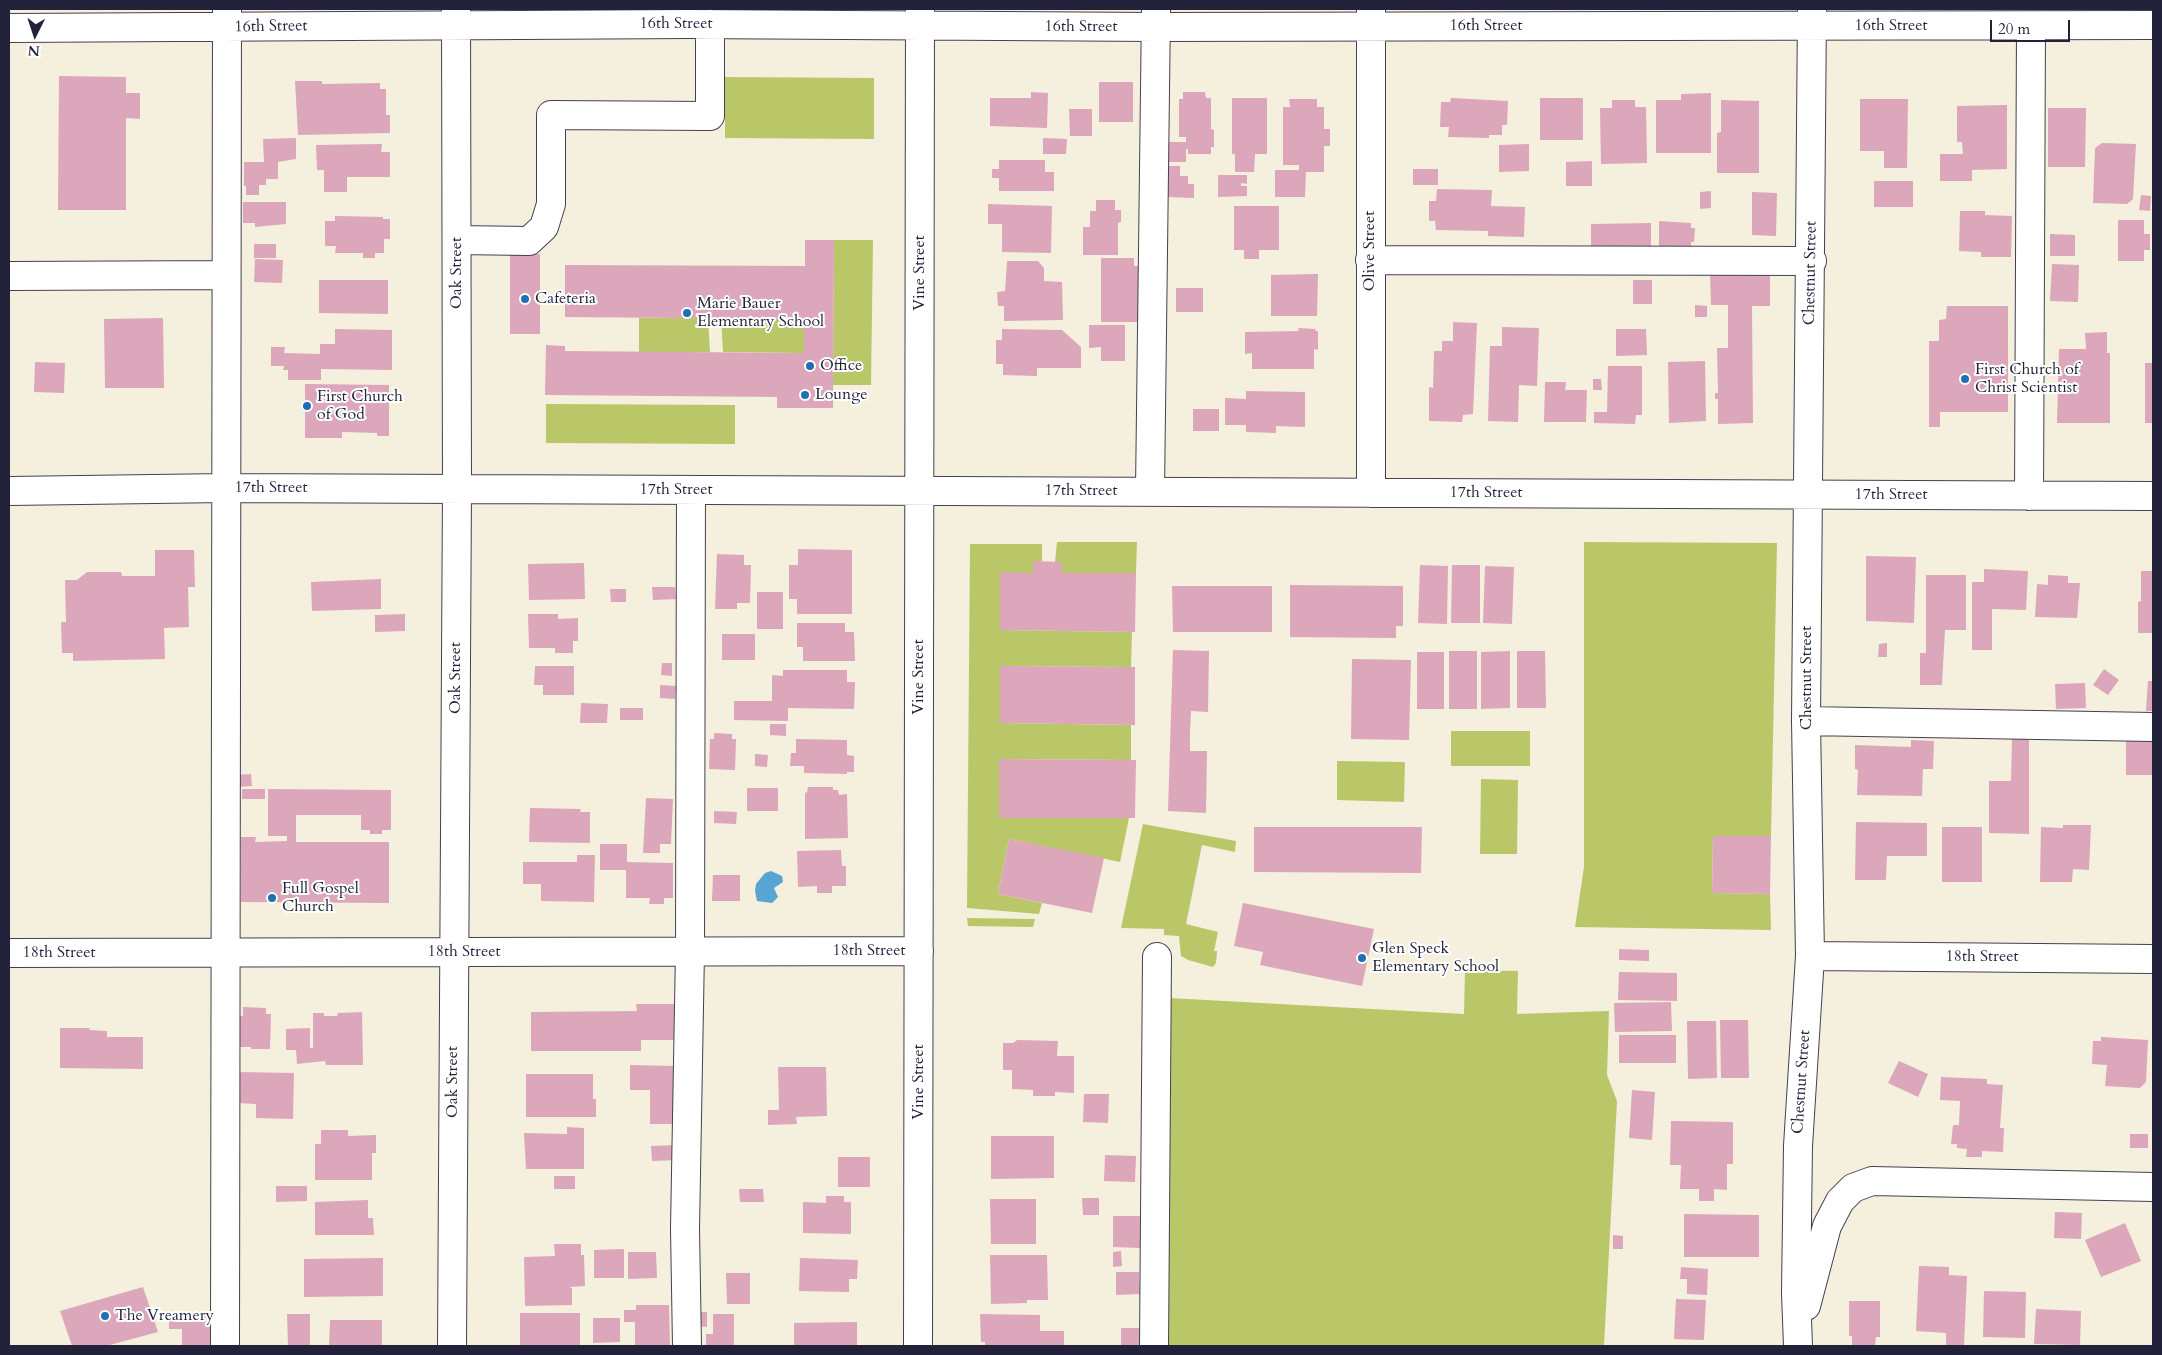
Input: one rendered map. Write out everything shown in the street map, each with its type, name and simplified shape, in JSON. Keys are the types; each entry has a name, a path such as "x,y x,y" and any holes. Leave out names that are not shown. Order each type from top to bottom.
{"street":[{"name":"16th Street","path":"9,28 88,19 456,17 696,19 920,17 1812,17 2031,26 2153,25"},
{"name":"Oak Street","path":"452,1346 458,489 456,17"},
{"name":"Vine Street","path":"918,1346 920,17"},
{"name":"Chestnut Street","path":"1798,1342 1796,1293 1798,1146 1810,956 1806,722 1812,261 1812,17"},
{"path":"225,1346 227,18"},
{"path":"1150,491 1156,18"},
{"name":"Olive Street","path":"1370,18 1371,493"},
{"path":"457,240 529,241 544,227 551,204 551,115 710,116 696,19"},
{"path":"2029,496 2031,26"},
{"path":"1370,260 1812,261"},
{"path":"9,276 226,275"},
{"name":"17th Street","path":"9,491 226,488 2153,496"},
{"path":"687,1346 685,1229 690,951 691,490"},
{"path":"1806,722 2153,727"},
{"name":"18th Street","path":"9,954 919,951"},
{"name":"18th Street","path":"1810,956 2153,959"},
{"path":"1154,1346 1158,957"},
{"path":"1798,1342 1827,1226 1840,1201 1853,1188 1872,1181 2153,1186"}],"green space":[{"path":"725,77 874,78 874,139 725,138"},
{"path":"834,240 873,240 871,385 833,385"},
{"path":"639,318 708,318 710,352 639,352"},
{"path":"721,318 804,319 804,353 723,352"},
{"path":"546,404 735,405 735,444 546,443"},
{"path":"1057,542 1137,542 1136,573 1062,573 1062,562 1055,562"},
{"path":"1584,542 1777,543 1771,836 1713,836 1712,893 1770,894 1771,930 1575,927 1584,867"},
{"path":"970,544 1042,544 1042,561 1033,562 1033,573 1000,573 1000,630 1132,632 1131,667 1000,666 1000,723 1131,725 1131,760 1000,759 1000,818 1129,818 1120,862 1009,839 998,894 1042,903 1039,914 967,908"},
{"path":"1451,731 1530,731 1530,766 1451,766"},
{"path":"1337,761 1405,762 1404,802 1337,800"},
{"path":"1481,779 1518,780 1517,854 1480,854"},
{"path":"1143,824 1236,841 1235,852 1202,845 1186,924 1218,932 1214,951 1217,951 1216,963 1213,967 1188,960 1181,956 1179,936 1164,935 1164,929 1121,928"},
{"path":"967,918 1035,919 1033,927 968,926"},
{"path":"1465,970 1518,971 1517,1014 1609,1011 1607,1075 1617,1101 1604,1346 1169,1346 1169,998 1464,1014"}],"water":[{"path":"771,871 782,876 783,882 774,888 778,897 772,903 757,901 756,884 765,873"}],"building":[{"path":"59,76 126,77 126,93 140,93 140,119 126,118 126,210 58,210"},
{"path":"295,81 322,81 322,84 380,83 380,89 386,89 386,115 390,115 390,133 298,135"},
{"path":"1099,82 1133,82 1133,122 1099,122"},
{"path":"1031,92 1048,93 1047,128 990,126 990,98 1031,98"},
{"path":"1183,92 1205,92 1206,98 1211,98 1211,129 1214,130 1214,147 1211,147 1211,154 1188,154 1188,149 1186,149 1186,162 1166,162 1166,142 1186,142 1186,137 1179,137 1179,99 1183,99"},
{"path":"1711,93 1711,153 1656,153 1656,100 1681,100 1681,94"},
{"path":"1232,98 1267,98 1267,154 1255,154 1254,172 1235,172 1235,154 1232,154"},
{"path":"1451,98 1508,101 1507,125 1502,125 1502,135 1489,135 1489,138 1448,137 1449,127 1440,127 1441,102 1450,102"},
{"path":"1540,98 1583,98 1583,140 1540,140"},
{"path":"1289,99 1317,99 1317,107 1324,107 1324,129 1330,129 1330,146 1324,146 1324,172 1306,172 1305,197 1275,197 1275,170 1299,170 1299,165 1283,165 1283,107 1290,107"},
{"path":"1860,99 1908,99 1907,168 1884,168 1884,151 1860,151"},
{"path":"1612,100 1635,100 1635,107 1646,107 1647,163 1601,164 1600,108 1612,108"},
{"path":"1721,100 1759,101 1759,173 1717,173 1717,133 1721,132"},
{"path":"2007,105 2007,169 1972,170 1972,181 1940,181 1940,154 1963,154 1962,142 1957,142 1957,106"},
{"path":"2048,108 2086,108 2085,167 2048,167"},
{"path":"1069,109 1092,109 1092,136 1070,136"},
{"path":"296,138 296,159 278,162 278,179 266,179 266,185 259,185 259,195 246,195 244,162 264,162 263,139"},
{"path":"1043,138 1067,139 1066,154 1043,154"},
{"path":"2102,143 2136,144 2133,199 2127,204 2093,203 2095,148"},
{"path":"382,144 381,152 390,152 390,177 347,177 347,192 324,192 324,170 317,170 316,145"},
{"path":"1529,144 1529,171 1499,172 1499,145"},
{"path":"999,160 1045,160 1045,172 1054,172 1054,191 999,191 999,178 992,178 992,169 999,169"},
{"path":"1592,161 1592,186 1566,186 1566,162"},
{"path":"1167,166 1180,166 1180,176 1188,176 1188,184 1194,184 1194,198 1167,197"},
{"path":"1413,169 1438,169 1438,185 1413,185"},
{"path":"1218,175 1247,175 1247,184 1241,183 1241,186 1247,186 1247,196 1218,197"},
{"path":"1874,181 1913,181 1913,207 1874,207"},
{"path":"1437,189 1492,190 1491,206 1525,207 1524,237 1488,236 1488,231 1436,230 1435,221 1429,221 1429,201 1436,201"},
{"path":"1711,191 1711,208 1700,209 1700,192"},
{"path":"1752,192 1777,193 1776,236 1752,235"},
{"path":"2141,195 2151,196 2150,211 2139,210"},
{"path":"1096,200 1115,200 1115,210 1121,210 1121,222 1118,223 1118,255 1083,255 1083,227 1090,227 1090,211 1096,211"},
{"path":"243,202 286,202 286,224 255,227 255,223 243,223"},
{"path":"988,204 1052,206 1051,253 1002,252 1002,224 988,224"},
{"path":"1234,206 1279,206 1279,250 1259,250 1259,259 1244,259 1244,250 1234,250"},
{"path":"1960,211 1985,211 1985,215 2012,216 2011,257 1981,257 1981,252 1959,251"},
{"path":"335,216 383,217 383,219 390,219 390,239 384,239 384,253 375,253 375,258 363,258 363,253 335,253 336,246 325,246 325,221 335,221"},
{"path":"2118,220 2144,220 2144,234 2150,234 2150,250 2144,250 2144,261 2118,261"},
{"path":"1659,221 1691,223 1691,228 1695,228 1694,242 1691,242 1691,247 1659,246"},
{"path":"1651,223 1651,249 1591,250 1591,224"},
{"path":"2050,234 2075,235 2075,256 2050,256"},
{"path":"805,240 834,240 833,408 777,408 777,397 545,395 546,345 565,346 565,351 804,353 804,319 565,317 565,265 805,266"},
{"path":"254,244 276,244 276,258 254,258"},
{"name":"Cafeteria","path":"510,254 540,254 540,334 510,334"},
{"path":"1101,258 1134,258 1134,266 1140,266 1140,322 1101,322"},
{"path":"255,259 283,260 282,283 254,282"},
{"path":"1007,261 1038,261 1044,268 1044,281 1062,282 1063,320 1004,321 1004,306 998,306 997,292 1005,291"},
{"path":"2052,264 2079,265 2078,302 2050,301"},
{"path":"1710,272 1770,272 1770,306 1752,306 1753,423 1718,424 1718,399 1715,399 1715,393 1718,393 1717,348 1728,348 1728,305 1711,305"},
{"path":"1318,274 1317,316 1271,316 1271,275"},
{"path":"319,280 388,280 388,314 319,313"},
{"path":"1633,280 1652,280 1652,304 1633,304"},
{"path":"1176,288 1203,288 1203,312 1176,312"},
{"path":"1695,305 1707,306 1707,317 1695,317"},
{"path":"1947,306 2008,306 2008,412 1940,412 1940,427 1929,427 1929,341 1939,341 1939,320 1946,319"},
{"path":"163,318 164,388 105,388 104,319"},
{"path":"1453,322 1477,323 1473,414 1463,415 1462,422 1429,421 1429,387 1433,388 1434,351 1442,351 1442,341 1453,341"},
{"path":"1089,325 1125,325 1125,361 1101,361 1101,347 1089,348"},
{"path":"1502,327 1539,328 1537,386 1519,385 1518,422 1488,421 1490,346 1502,346"},
{"path":"1298,328 1316,329 1315,331 1318,331 1318,350 1314,349 1314,369 1252,369 1252,353 1245,354 1245,332 1299,331"},
{"path":"335,329 392,330 392,370 321,369 321,380 288,380 288,370 283,370 284,366 271,366 271,347 285,347 284,353 320,354 320,344 335,344"},
{"path":"1002,329 1062,330 1081,347 1081,368 1037,368 1037,376 1003,375 1003,364 996,364 996,340 1002,340"},
{"path":"1616,329 1646,329 1647,355 1616,356"},
{"path":"2107,332 2107,353 2110,353 2110,423 2057,423 2059,349 2086,349 2085,333"},
{"path":"1705,361 1706,421 1669,423 1668,362"},
{"path":"35,362 65,363 64,393 34,392"},
{"path":"2145,363 2153,363 2153,423 2145,423"},
{"path":"1608,366 1642,366 1642,415 1636,415 1635,424 1594,423 1594,412 1607,412"},
{"path":"1593,379 1601,379 1602,390 1593,390"},
{"path":"1545,382 1566,382 1565,390 1587,390 1586,422 1544,422"},
{"path":"305,384 389,385 389,436 377,436 377,433 342,432 342,438 305,438"},
{"path":"1246,391 1305,392 1305,427 1276,426 1276,433 1246,432 1246,425 1225,425 1225,398 1246,399"},
{"path":"1193,409 1219,409 1219,431 1193,431"},
{"path":"798,549 852,550 852,614 797,614 797,599 789,599 789,565 798,565"},
{"path":"155,550 194,550 195,587 188,587 189,627 164,628 165,659 73,661 73,653 62,653 61,622 66,622 65,580 77,580 87,572 121,572 122,576 155,576"},
{"path":"717,554 744,555 744,565 751,565 750,603 737,603 737,609 715,609"},
{"path":"1866,556 1916,557 1914,623 1866,621"},
{"path":"1033,561 1062,562 1062,573 1136,573 1135,632 1000,630 1000,572 1033,573"},
{"path":"584,563 585,599 529,600 528,564"},
{"path":"1420,565 1448,566 1447,624 1418,623"},
{"path":"1452,565 1480,565 1480,623 1451,623"},
{"path":"1485,566 1514,567 1512,624 1483,623"},
{"path":"1984,569 2028,571 2026,610 1992,609 1992,650 1972,650 1972,582 1984,582"},
{"path":"2141,571 2153,571 2153,633 2138,633"},
{"path":"1926,575 1966,575 1966,630 1945,630 1942,685 1920,685 1920,653 1926,653"},
{"path":"2048,575 2068,576 2068,583 2080,583 2077,618 2035,617 2037,584 2048,585"},
{"path":"381,579 381,609 312,611 311,582"},
{"path":"1290,585 1403,586 1403,626 1396,626 1396,638 1290,637"},
{"path":"1172,586 1272,586 1272,632 1173,632"},
{"path":"652,587 675,587 676,599 653,600"},
{"path":"610,589 626,589 626,602 611,602"},
{"path":"757,592 783,592 783,629 757,629"},
{"path":"405,614 405,631 375,632 375,615"},
{"path":"528,614 558,614 558,619 578,618 578,641 573,641 573,653 555,653 555,648 529,648"},
{"path":"797,623 845,623 845,632 854,632 855,661 803,661 803,647 797,647"},
{"path":"722,634 755,634 755,660 722,660"},
{"path":"1887,643 1887,657 1878,657 1879,644"},
{"path":"1173,650 1209,651 1208,712 1191,711 1190,732 1190,751 1207,751 1206,813 1168,811"},
{"path":"1449,651 1477,651 1477,709 1449,709"},
{"path":"1510,651 1510,708 1481,709 1481,652"},
{"path":"1517,651 1545,651 1546,708 1517,708"},
{"path":"1417,652 1444,652 1444,709 1417,709"},
{"path":"1352,659 1411,660 1409,740 1351,739"},
{"path":"662,663 672,663 672,676 661,675"},
{"path":"535,666 574,666 574,695 543,695 543,685 534,685"},
{"path":"1000,666 1135,667 1135,725 1000,723"},
{"path":"2104,669 2119,680 2108,695 2093,685"},
{"path":"783,670 847,670 847,682 855,682 854,709 788,708 788,721 734,720 734,701 772,701 772,675 783,676"},
{"path":"2148,681 2153,681 2153,711 2146,711"},
{"path":"2085,683 2086,708 2056,709 2055,684"},
{"path":"660,685 676,686 675,699 660,698"},
{"path":"581,703 608,704 607,723 580,723"},
{"path":"620,708 643,708 643,720 620,720"},
{"path":"770,724 786,724 786,736 770,735"},
{"path":"714,733 732,734 732,739 736,739 735,770 709,769 710,739 714,739"},
{"path":"796,739 847,740 847,755 854,756 854,772 847,772 847,774 804,773 804,766 790,766 791,753 796,753"},
{"path":"2012,739 2029,739 2029,834 1989,833 1989,781 2011,781"},
{"path":"1911,740 1934,741 1933,769 1923,769 1922,796 1857,795 1858,770 1855,769 1855,745 1911,747"},
{"path":"2126,740 2153,740 2153,775 2126,775"},
{"path":"755,754 768,755 767,767 755,766"},
{"path":"999,759 1136,760 1135,818 999,818"},
{"path":"251,774 252,786 236,787 236,775"},
{"path":"808,787 833,787 833,790 838,790 839,795 847,794 848,838 805,839 805,793"},
{"path":"747,788 778,788 778,811 747,811"},
{"path":"242,789 265,789 265,799 242,799"},
{"path":"268,789 391,790 391,830 382,830 382,834 370,834 370,830 361,830 361,815 296,815 296,842 389,842 389,903 241,902 241,837 256,837 255,842 287,841 287,836 268,836"},
{"path":"646,798 673,799 671,844 660,844 660,853 643,853"},
{"path":"530,808 581,809 580,812 590,812 590,843 529,842"},
{"path":"714,811 737,812 736,824 714,823"},
{"path":"1856,822 1927,823 1927,856 1887,856 1886,880 1855,880"},
{"path":"2063,825 2091,825 2089,870 2073,869 2072,882 2040,882 2041,827 2063,828"},
{"path":"1254,827 1422,827 1421,873 1254,872"},
{"path":"1942,827 1982,827 1982,882 1942,882"},
{"path":"1713,836 1771,836 1770,894 1712,893"},
{"path":"1009,839 1104,858 1092,913 998,894"},
{"path":"600,844 627,844 627,862 673,863 673,898 664,898 664,904 649,904 650,898 626,898 626,870 600,870"},
{"path":"841,850 842,866 846,866 846,886 832,886 832,893 817,893 817,886 798,887 797,851"},
{"path":"577,855 595,855 594,902 541,901 541,884 523,884 523,862 577,862"},
{"path":"713,875 740,875 740,901 712,901"},
{"path":"1243,903 1374,929 1362,986 1260,965 1263,952 1234,946"},
{"path":"1619,949 1649,950 1649,961 1619,960"},
{"path":"1619,972 1677,973 1677,1001 1618,1000"},
{"path":"1671,1002 1672,1031 1615,1032 1614,1003"},
{"path":"636,1004 675,1004 675,1040 641,1040 641,1051 531,1051 531,1012 637,1011"},
{"path":"243,1007 266,1008 266,1014 271,1014 270,1049 240,1047 240,1016 243,1016"},
{"path":"362,1012 363,1065 326,1065 325,1061 297,1064 296,1050 286,1050 286,1029 310,1028 310,1048 313,1048 313,1013 324,1013 324,1016 337,1016 338,1013"},
{"path":"1720,1020 1748,1020 1749,1078 1721,1078"},
{"path":"1687,1021 1716,1021 1717,1078 1688,1079"},
{"path":"60,1028 90,1028 89,1030 107,1031 107,1037 143,1037 143,1069 60,1068"},
{"path":"1619,1035 1676,1035 1676,1063 1619,1063"},
{"path":"2101,1037 2148,1040 2146,1082 2140,1088 2105,1086 2107,1065 2092,1064 2093,1041 2101,1041"},
{"path":"1017,1040 1058,1041 1057,1056 1074,1056 1074,1093 1055,1092 1055,1096 1033,1096 1033,1090 1012,1089 1012,1070 1003,1070 1003,1043 1013,1043"},
{"path":"1899,1061 1928,1074 1918,1097 1888,1083"},
{"path":"630,1065 676,1066 675,1124 650,1124 650,1090 630,1090"},
{"path":"778,1067 826,1067 827,1116 796,1117 797,1124 768,1125 768,1110 779,1110"},
{"path":"237,1072 294,1073 293,1119 256,1118 256,1104 237,1103"},
{"path":"526,1074 593,1074 593,1099 596,1099 596,1117 526,1117"},
{"path":"1941,1077 1987,1079 1987,1084 2003,1085 2000,1128 2004,1128 2003,1152 1982,1151 1982,1157 1966,1157 1967,1149 1957,1148 1957,1144 1951,1144 1953,1125 1959,1125 1960,1101 1940,1100"},
{"path":"1632,1090 1655,1092 1652,1140 1629,1138"},
{"path":"1084,1094 1109,1094 1108,1123 1083,1122"},
{"path":"1671,1121 1733,1122 1733,1164 1727,1164 1727,1190 1714,1189 1714,1201 1699,1201 1699,1189 1680,1189 1681,1165 1670,1165"},
{"path":"567,1127 584,1128 584,1169 526,1169 524,1133 567,1134"},
{"path":"321,1130 348,1130 348,1136 376,1135 376,1153 372,1153 372,1180 315,1180 315,1144 321,1144"},
{"path":"2130,1134 2148,1134 2148,1148 2130,1148"},
{"path":"991,1136 1054,1136 1054,1178 991,1179"},
{"path":"676,1145 676,1160 652,1161 651,1146"},
{"path":"1105,1155 1136,1156 1135,1182 1104,1181"},
{"path":"838,1157 870,1157 870,1187 838,1187"},
{"path":"554,1176 575,1176 575,1189 554,1189"},
{"path":"276,1186 307,1186 307,1201 276,1202"},
{"path":"739,1189 763,1189 764,1202 740,1202"},
{"path":"826,1196 844,1196 844,1202 851,1202 851,1234 803,1233 803,1202 826,1203"},
{"path":"1082,1198 1099,1198 1099,1215 1083,1215"},
{"path":"990,1199 1036,1199 1036,1244 991,1244"},
{"path":"368,1200 368,1218 373,1218 374,1235 315,1235 315,1202"},
{"path":"2055,1212 2082,1213 2081,1239 2054,1238"},
{"path":"1684,1214 1759,1215 1759,1257 1684,1257"},
{"path":"1113,1216 1141,1216 1140,1248 1113,1247"},
{"path":"2125,1223 2141,1261 2101,1277 2085,1240"},
{"path":"1613,1235 1623,1236 1623,1249 1613,1249"},
{"path":"554,1244 581,1244 581,1255 584,1255 585,1286 569,1287 572,1288 572,1305 525,1306 524,1257 555,1256"},
{"path":"624,1249 624,1278 594,1278 594,1250"},
{"path":"1121,1251 1122,1266 1113,1267 1113,1252"},
{"path":"628,1252 656,1252 657,1278 628,1279"},
{"path":"990,1255 1047,1255 1048,1300 1027,1300 1027,1303 991,1304"},
{"path":"383,1258 383,1296 304,1297 304,1259"},
{"path":"800,1258 858,1260 857,1279 849,1279 849,1292 799,1291"},
{"path":"1919,1266 1949,1267 1949,1275 1967,1276 1964,1346 1946,1346 1946,1333 1916,1331"},
{"path":"1681,1267 1708,1269 1707,1295 1687,1294 1687,1279 1680,1279"},
{"path":"1116,1272 1139,1272 1140,1294 1116,1295"},
{"path":"726,1273 750,1273 750,1304 727,1304"},
{"path":"143,1287 158,1332 106,1346 72,1346 60,1311"},
{"path":"1984,1291 2026,1292 2025,1338 1983,1337"},
{"path":"1676,1299 1706,1300 1704,1340 1674,1339"},
{"path":"1849,1301 1880,1301 1880,1337 1876,1337 1875,1345 1852,1345 1852,1336 1849,1336"},
{"path":"636,1305 669,1305 670,1346 635,1346 635,1322 624,1322 624,1310 636,1310"},
{"path":"2036,1309 2081,1311 2080,1345 2034,1344"},
{"path":"697,1312 707,1312 707,1327 697,1326"},
{"path":"520,1313 580,1313 580,1346 520,1346"},
{"path":"206,1314 206,1327 211,1327 211,1346 182,1346 182,1329 169,1329 169,1315"},
{"path":"287,1314 310,1314 310,1346 288,1346"},
{"path":"713,1314 734,1314 734,1346 706,1346 706,1334 713,1334"},
{"path":"980,1314 1040,1315 1040,1331 1064,1331 1064,1346 985,1346 985,1342 981,1342"},
{"path":"593,1318 620,1318 620,1342 593,1343"},
{"path":"330,1320 382,1320 382,1346 329,1346"},
{"path":"857,1322 857,1346 794,1346 794,1323"},
{"path":"1121,1328 1140,1328 1140,1346 1121,1346"}],"place":[{"name":"Cafeteria","path":"525,299"},
{"name":"Marie Bauer Elementary School","path":"687,313"},
{"name":"Office","path":"810,366"},
{"name":"First Church of Christ Scientist","path":"1965,379"},
{"name":"Lounge","path":"805,395"},
{"name":"First Church of God","path":"307,406"},
{"name":"Full Gospel Church","path":"272,898"},
{"name":"Glen Speck Elementary School","path":"1362,958"},
{"name":"The Vreamery","path":"105,1316"}]}
